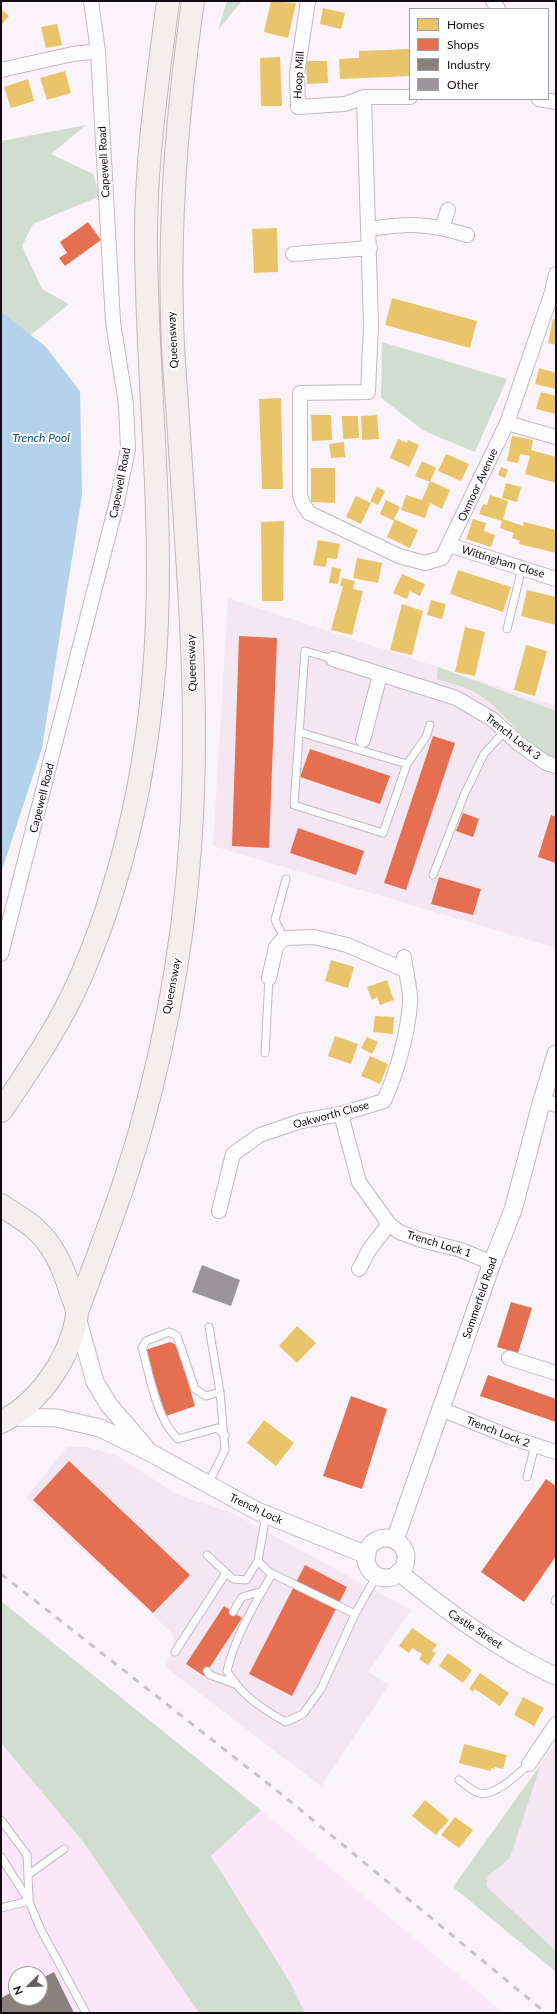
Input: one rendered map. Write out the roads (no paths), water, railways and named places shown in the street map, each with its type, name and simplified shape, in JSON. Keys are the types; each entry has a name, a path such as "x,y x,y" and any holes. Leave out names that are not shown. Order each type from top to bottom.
{"highway":[{"path":"1,1112 39,1055 73,993 102,920 130,827 151,713 157,620 156,502 148,354 146,233 151,131 168,1"},
{"name":"Queensway","path":"77,1314 128,1171 155,1070 181,943 191,846 195,732 189,593 172,316 171,232 177,130 193,1"},
{"path":"1,1205 32,1226 53,1248 65,1270 77,1314 62,1362 31,1403 6,1419"}],"street":[{"name":"Capewell Road","path":"1,954 117,502 128,449 126,404 113,322 98,51 91,1"},
{"name":"Hoop Mill","path":"308,1 297,74 298,107 345,104 364,97 409,97"},
{"path":"1,70 73,54 98,51"},
{"path":"293,254 370,248 364,97"},
{"path":"545,100 556,102"},
{"path":"442,228 448,210"},
{"path":"369,229 420,224 467,235"},
{"name":"Oxmoor Avenue","path":"370,248 371,326 368,392 300,393 300,494 303,504 309,513 399,556 426,563 442,558 507,423 554,292 556,274"},
{"path":"507,423 556,437"},
{"name":"Wittingham Close","path":"449,545 556,578"},
{"name":"Trench Lock 3","path":"333,659 456,698 492,719 518,744 546,763 556,766"},
{"path":"363,740 380,675"},
{"name":"Oakworth Close","path":"219,1211 233,1154 260,1135 301,1121 342,1114 384,1101 393,1080 401,1052 410,1002 404,964 347,945 314,937 284,938"},
{"path":"269,978 276,948 284,938"},
{"name":"Sommerfeld Road","path":"395,1540 492,1262 513,1210 549,1102 556,1054"},
{"name":"Trench Lock 1","path":"342,1114 359,1182 388,1224 407,1235 461,1250 492,1262"},
{"path":"359,1269 388,1224"},
{"path":"77,1314 95,1382 109,1405 151,1453"},
{"path":"509,1358 556,1373"},
{"name":"Trench Lock 2","path":"441,1409 556,1452"},
{"name":"Trench Lock","path":"6,1419 57,1418 71,1420 100,1428 151,1453 266,1515 367,1555"},
{"path":"389,1538 400,1544 406,1556 403,1568 399,1572 388,1577 376,1575 368,1567 367,1555 372,1544 377,1540 389,1538"},
{"name":"Castle Street","path":"399,1572 436,1604 496,1644 544,1672 556,1676"},
{"path":"529,1764 556,1724"}],"lane":[{"path":"507,629 522,568"},
{"path":"333,659 305,651 294,805 383,833 407,764 426,737 430,725"},
{"path":"433,875 465,793 484,754 505,731"},
{"path":"299,732 407,764"},
{"path":"284,938 275,920 286,879"},
{"path":"265,1053 269,978"},
{"path":"208,1484 225,1450 225,1435 220,1392 209,1327"},
{"path":"220,1392 206,1396 195,1389 177,1336 169,1332 146,1341 142,1348 163,1419 174,1436 178,1439 184,1438 217,1428 225,1435"},
{"path":"527,1477 535,1445"},
{"path":"207,1555 233,1579 246,1580 258,1561 266,1515"},
{"path":"258,1561 272,1574 355,1614"},
{"path":"175,1652 226,1573"},
{"path":"272,1574 248,1616 231,1654 227,1670 235,1684 260,1708 286,1722 302,1714 321,1689 355,1614 376,1575"},
{"path":"233,1612 242,1597 263,1591"},
{"path":"207,1671 210,1675 235,1684"},
{"path":"458,1780 478,1793 485,1794 500,1787 529,1764"},
{"path":"1,1820 26,1856 29,1901"},
{"path":"28,1875 64,1849"},
{"path":"1,1857 29,1901 40,1928 86,2013"},
{"path":"1,1908 29,1901"}],"water":[{"name":"Trench Pool","path":"1,312 45,346 80,391 82,495 42,748 1,873"}],"railway":[{"path":"1,1574 285,1797 546,2013"}]}
